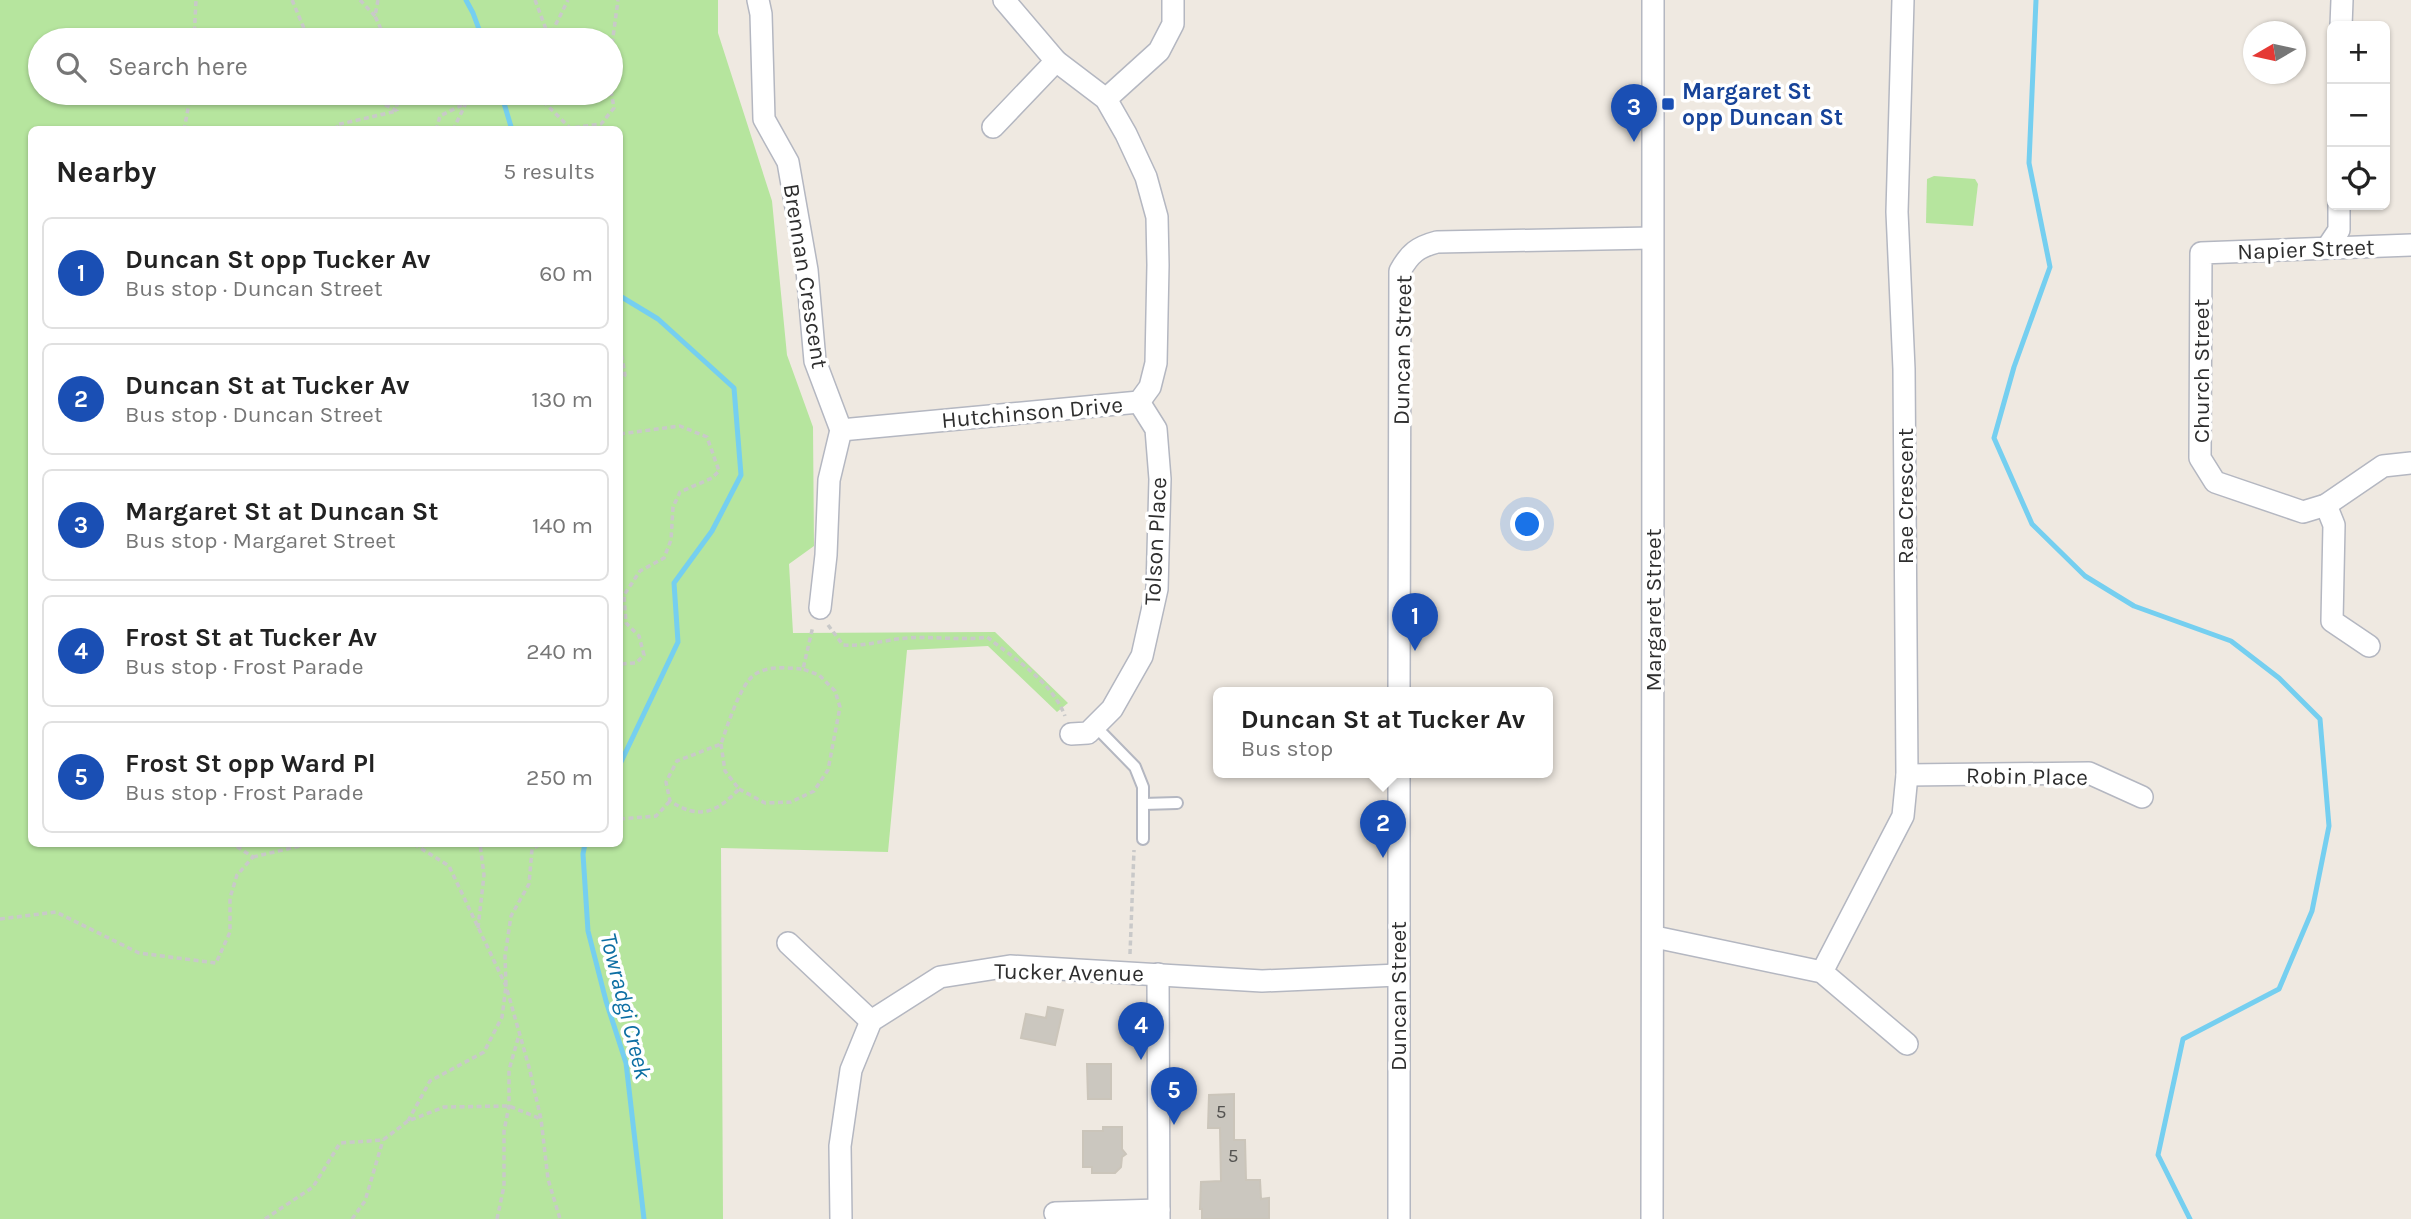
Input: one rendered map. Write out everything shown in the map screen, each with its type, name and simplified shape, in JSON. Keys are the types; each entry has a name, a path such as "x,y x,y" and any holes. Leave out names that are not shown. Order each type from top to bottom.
{"street":[{"name":"Brennan Crescent","path":"758,0 761,15 764,119 788,162 807,270 815,361 841,430"},
{"name":"Hutchinson Drive","path":"841,430 1139,402 1150,387 1156,363 1158,265 1157,218 1146,177 1106,99 1056,61 1004,0"},
{"path":"1106,99 1159,51 1173,24 1173,0"},
{"name":"Margaret Street","path":"1652,1219 1655,937 1653,0"},
{"name":"Rae Crescent","path":"1822,972 1903,816 1907,775 1904,369 1897,212 1903,0"},
{"path":"2341,21 2342,0"},
{"path":"993,127 1056,61"},
{"path":"2326,248 2339,230 2339,210"},
{"name":"Duncan Street","path":"1399,687 1400,271 1403,264 1418,247 1437,242 1652,238"},
{"name":"Napier Street","path":"2201,253 2411,245"},
{"name":"Church Street","path":"2201,253 2200,458 2215,482 2303,512 2326,505 2384,467 2411,463"},
{"name":"Tolson Place","path":"1095,726 1112,709 1142,656 1157,589 1160,479 1156,429 1139,402"},
{"path":"820,608 827,555 829,480 841,430"},
{"path":"2326,505 2334,525 2332,621 2369,646"},
{"path":"1071,734 1088,733 1095,726"},
{"name":"Robin Place","path":"1907,775 2089,773 2142,797"},
{"name":"Duncan Street","path":"1399,778 1399,1219"},
{"path":"1655,937 1822,972 1907,1044"},
{"path":"788,943 871,1021 851,1070 849,1083 840,1146 841,1219"},
{"name":"Tucker Avenue","path":"871,1021 940,977 1010,966 1262,981 1398,975"},
{"path":"1055,1213 1159,1214 1158,974"}],"lane":[{"path":"1095,726 1135,767 1143,788 1138,843"},
{"path":"1143,804 1177,803"}],"path":[{"path":"195,28 196,0"},
{"path":"292,0 304,28"},
{"path":"360,0 375,16 380,28"},
{"path":"375,16 378,0"},
{"path":"535,0 545,28"},
{"path":"554,28 568,0"},
{"path":"614,28 618,0"},
{"path":"185,126 189,105"},
{"path":"386,105 397,111"},
{"path":"397,105 397,111"},
{"path":"437,126 440,116 462,105"},
{"path":"455,126 465,105"},
{"path":"547,105 568,126"},
{"path":"586,126 601,124 613,105"},
{"path":"336,126 397,111"},
{"path":"623,434 680,426 706,437 719,471 712,478 680,492 673,508 671,540 664,558 640,571 624,595 625,623 639,636 644,655 636,663 623,664"},
{"path":"803,669 811,630 820,608"},
{"path":"820,608 826,622 843,645 859,647 908,638 987,637 1030,671 1059,702 1071,734"},
{"path":"779,667 803,669 819,675 835,691 840,707 828,770 814,791 791,802 765,803 738,789 725,771 720,744 739,696 754,675 779,667"},
{"path":"720,744 677,761 666,782 670,801 686,811 706,813 726,803 738,789"},
{"path":"623,819 656,816 670,801"},
{"path":"1130,972 1138,843"},
{"path":"238,847 253,857"},
{"path":"0,919 56,912 139,953 216,963 230,932 230,898 236,875 253,857 295,847"},
{"path":"419,847 449,866 506,986 541,1119 548,1179 561,1219"},
{"path":"478,930 484,875 480,847"},
{"path":"408,1121 430,1081 484,1052 502,1017 506,986 505,956 511,916 529,884 532,849 536,847"},
{"path":"497,1219 504,1186 504,1131 509,1106 509,1070 519,1034"},
{"path":"265,1219 313,1187 340,1143 383,1140 408,1121 444,1107 509,1106 541,1119"},
{"path":"352,1219 365,1201 383,1140"}],"green space":[{"path":"0,0 718,0 718,33 772,201 787,355 813,427 814,546 789,564 793,633 995,632 1068,703 1057,712 988,646 907,650 888,852 721,848 723,1219 0,1219"},
{"path":"1934,176 1975,179 1978,184 1973,226 1926,223 1927,179"}],"building":[{"path":"1048,1007 1063,1010 1055,1045 1021,1038 1026,1014 1046,1018"},
{"path":"1087,1064 1111,1064 1111,1099 1088,1099"},
{"path":"1234,1094 1234,1140 1245,1140 1246,1180 1260,1180 1261,1199 1269,1198 1269,1219 1202,1219 1201,1182 1221,1181 1220,1128 1208,1128 1209,1095"},
{"path":"1103,1127 1122,1127 1122,1149 1126,1154 1122,1157 1121,1167 1115,1173 1092,1173 1092,1167 1083,1167 1083,1131 1103,1131"}],"waterway":[{"name":"Towradgi Creek","path":"466,0 479,28"},
{"path":"2036,0 2029,163 2050,267 2014,367 1994,438 2032,524 2085,576 2134,606 2231,641 2279,678 2320,719 2329,826 2312,911 2279,989 2183,1039 2158,1155 2190,1219"},
{"name":"Towradgi Creek","path":"505,105 511,126"},
{"name":"Towradgi Creek","path":"623,298 658,319 734,388 741,475 712,531 674,583 678,642 623,758"},
{"name":"Towradgi Creek","path":"584,847 588,931 626,1063 644,1219"}],"place":[{"name":"Margaret St opp Duncan St","path":"1668,104"},
{"name":"Margaret St at Duncan St","path":"1634,142"},
{"name":"Duncan St opp Tucker Av","path":"1415,651"},
{"name":"Duncan St at Tucker Av","path":"1383,858"},
{"name":"Frost St at Tucker Av","path":"1141,1060"},
{"name":"Frost St opp Ward Pl","path":"1174,1125"}]}
